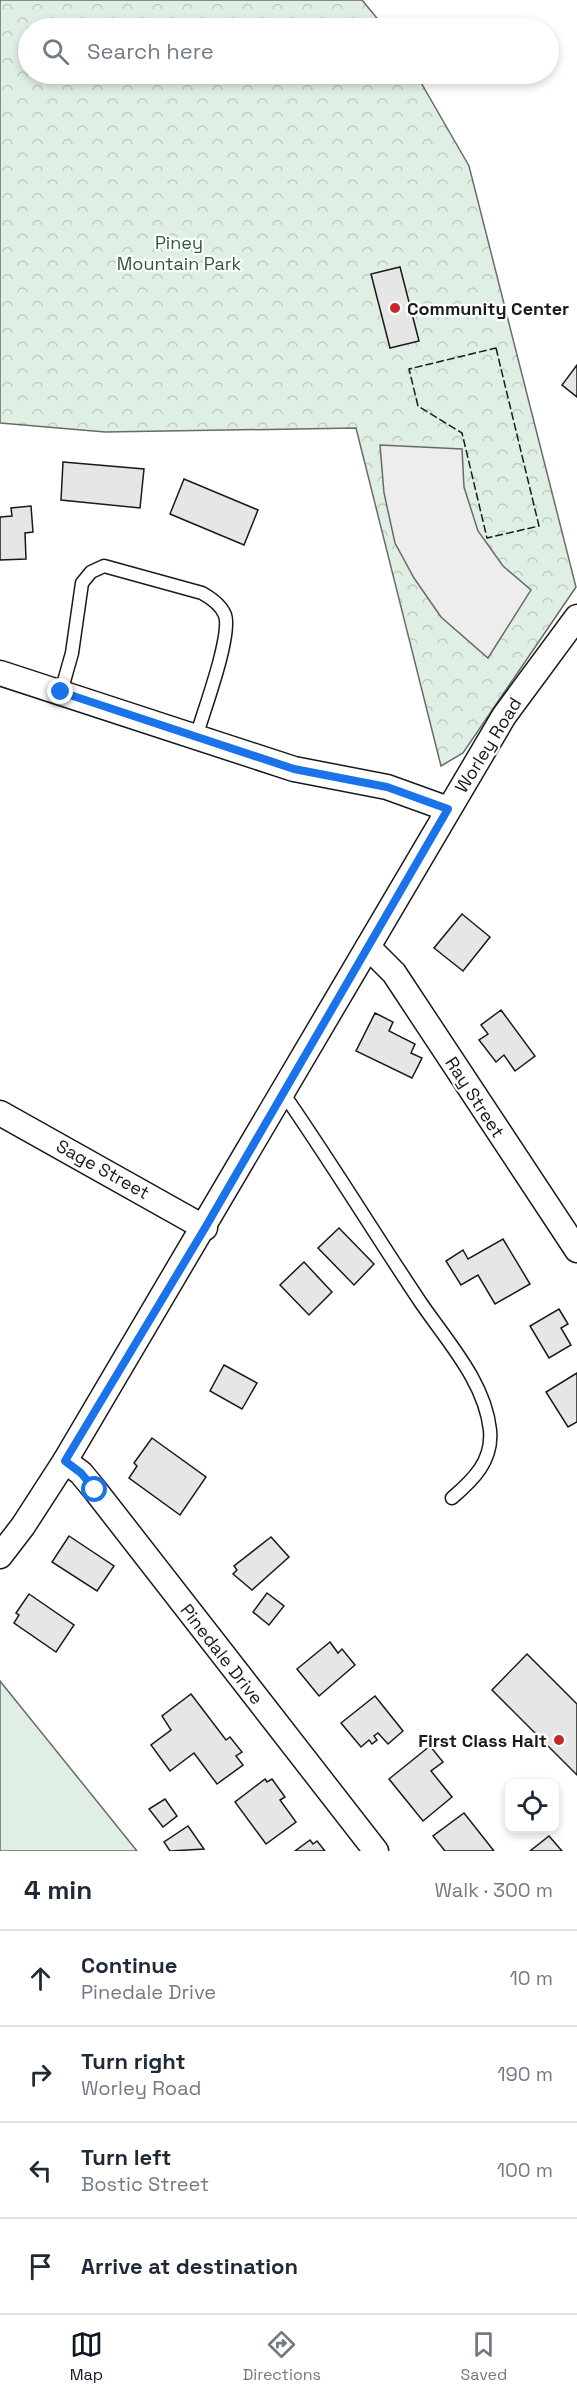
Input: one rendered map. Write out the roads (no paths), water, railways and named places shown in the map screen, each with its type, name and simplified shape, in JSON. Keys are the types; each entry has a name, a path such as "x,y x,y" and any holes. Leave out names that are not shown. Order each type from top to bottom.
{"street":[{"name":"Worley Road","path":"0,1556 23,1526 65,1461 205,1228 504,716 577,617"},
{"path":"0,673 294,769 387,787 448,809"},
{"name":"Ray Street","path":"368,947 394,973 577,1249"},
{"name":"Sage Street","path":"0,1113 205,1228"},
{"name":"Pinedale Drive","path":"65,1461 81,1473 95,1490 376,1851"}],"lane":[{"path":"61,692 72,653 79,595 82,583 91,572 104,566 202,593 215,601 225,615 227,634 196,737"},
{"path":"283,1093 458,1355 486,1410 490,1432 485,1458 477,1476 452,1498"}],"place":[{"name":"Community Center","path":"395,308"},
{"name":"First Class Halt","path":"559,1740"}],"park label":[{"name":"Piney Mountain Park","path":"179,252"}]}
